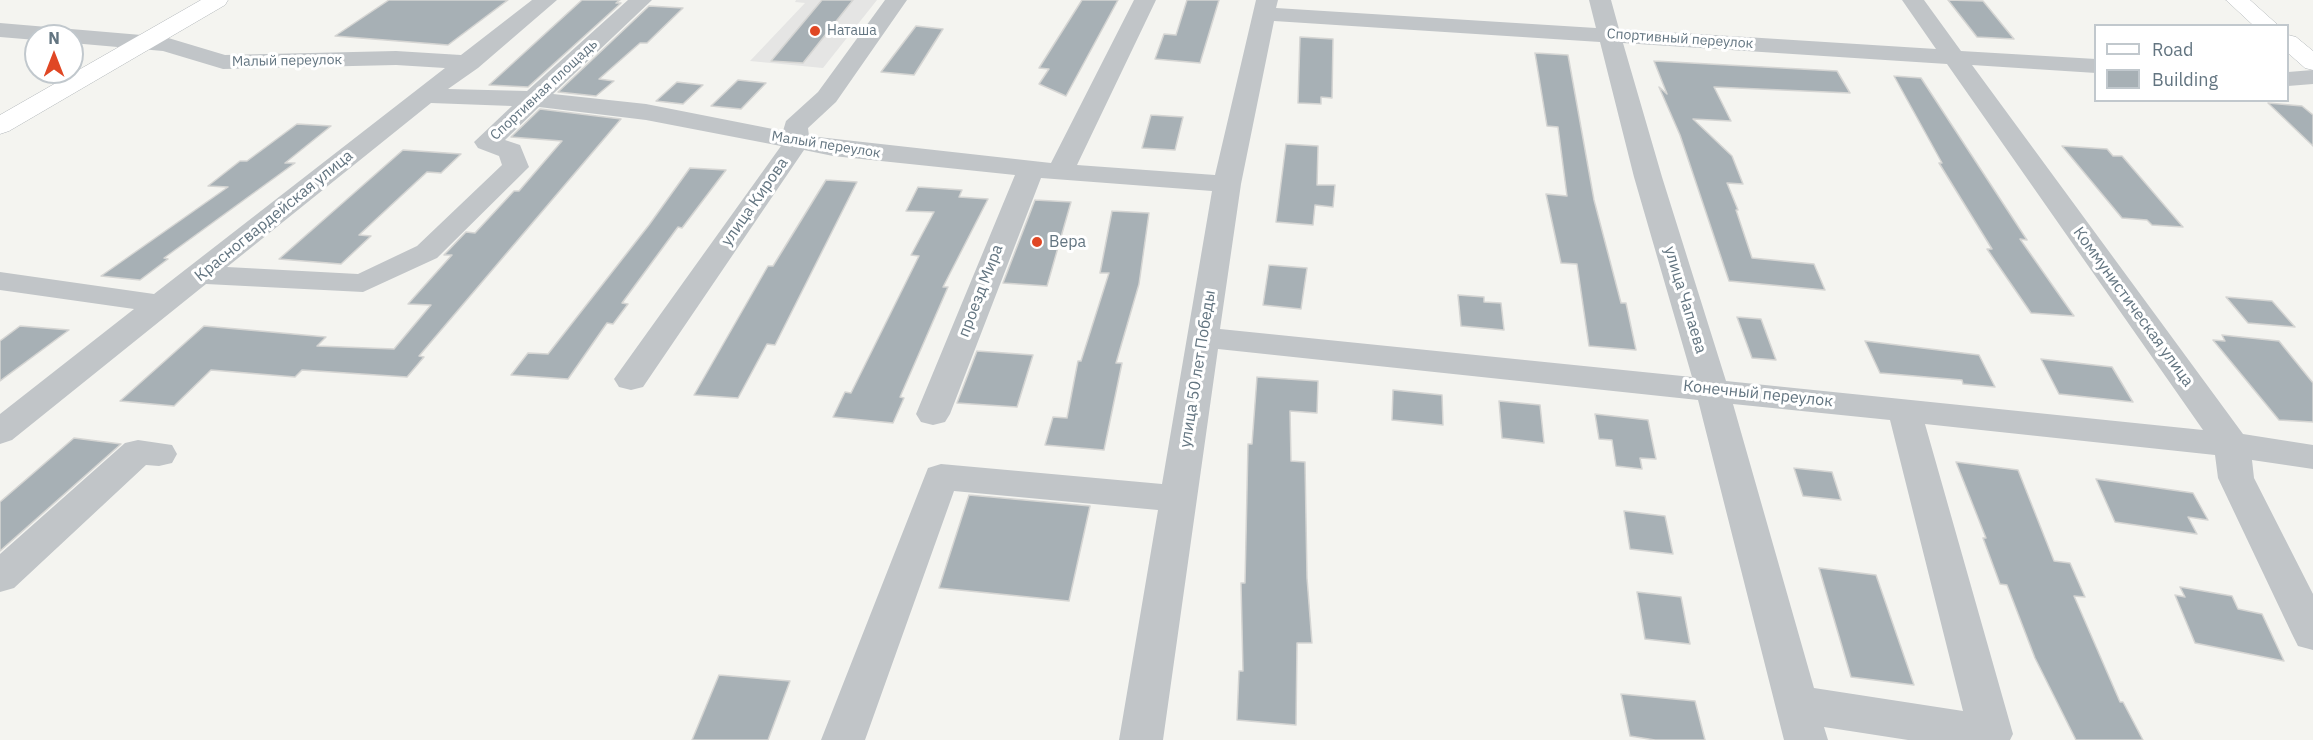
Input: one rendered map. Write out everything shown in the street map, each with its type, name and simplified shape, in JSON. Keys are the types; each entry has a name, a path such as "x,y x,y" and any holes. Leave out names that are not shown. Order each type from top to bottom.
{"main road":[{"path":"0,126 217,0"},
{"path":"2237,0 2266,24"},
{"path":"2289,43 2313,63"}],"street":[{"name":"Красногвардейская улица","path":"0,432 201,275 304,190 470,63 546,0"},
{"name":"Спортивная площадь","path":"201,275 363,284 427,252 516,167 511,151 487,142 641,0"},
{"name":"улица Кирова","path":"631,379 797,142 795,126 827,97 872,30 896,0"},
{"name":"проезд Мира","path":"933,414 1021,189 1046,170 1145,0"},
{"name":"улица Чапаева","path":"1600,0 1648,177 1712,389 1801,722"},
{"name":"Коммунистическая улица","path":"1913,0 2232,445"},
{"name":"Спортивный переулок","path":"1265,7 1611,35 2094,66"},
{"name":"улица 50 лет Победы","path":"1141,740 1176,499 1227,184 1265,7"},
{"name":"Малый переулок","path":"0,30 165,44 223,62 396,58 470,63"},
{"path":"2289,79 2313,77"},
{"name":"Малый переулок","path":"427,96 532,99 646,112 834,148 1046,170 1227,184"},
{"path":"0,281 89,292 161,305"},
{"name":"Конечный переулок","path":"1203,337 2232,445 2313,457"},
{"path":"1801,722 1991,734 1904,410"},
{"path":"2232,445 2235,478 2313,634"},
{"path":"0,577 138,452 159,454"},
{"path":"843,740 941,477 1176,499"}],"shaded area":[{"name":"Наташа","path":"796,0 877,0 823,68 750,61 805,3 795,2"}],"building":[{"path":"389,0 508,0 448,45 335,36"},
{"path":"582,0 620,0 616,3 621,3 528,87 489,85"},
{"path":"822,0 853,0 803,63 771,61"},
{"path":"1082,0 1118,0 1066,96 1039,84 1049,69 1039,68"},
{"path":"1187,0 1219,0 1200,63 1155,59 1164,34 1176,35"},
{"path":"1948,0 1983,1 2014,39 1977,37"},
{"path":"649,6 683,8 647,43 640,43 599,79 614,81 596,96 558,92"},
{"path":"916,26 943,29 914,75 881,72"},
{"path":"1300,37 1333,39 1332,98 1321,97 1321,104 1298,103"},
{"path":"1535,53 1568,55 1594,200 1621,303 1626,303 1636,350 1589,346 1577,264 1561,263 1546,194 1567,196 1558,127 1547,126"},
{"path":"1654,61 1837,71 1850,93 1714,87 1731,121 1693,119 1732,156 1743,184 1727,183 1738,210 1736,210 1752,258 1814,264 1825,290 1729,281 1680,135 1659,87 1667,94"},
{"path":"1894,76 1921,78 2027,240 2020,239 2074,316 2031,313 1987,249 1992,249 1939,163 1942,163"},
{"path":"738,80 766,83 741,109 711,106"},
{"path":"677,82 703,85 683,104 656,101"},
{"path":"2268,103 2302,106 2313,115 2313,146"},
{"path":"540,109 621,119 419,356 424,357 407,377 302,370 295,377 211,370 174,406 120,401 204,326 326,337 317,346 394,349 431,305 408,304 452,255 444,255 466,232 475,233 514,191 519,191 562,141 511,137"},
{"path":"1151,115 1183,117 1175,150 1142,148"},
{"path":"297,124 331,126 285,163 295,163 164,258 168,259 140,280 101,276 228,187 208,186 240,161 247,161"},
{"path":"1286,144 1318,146 1317,185 1335,185 1333,207 1315,205 1313,225 1276,222"},
{"path":"2062,146 2107,149 2113,156 2122,156 2183,227 2152,225 2147,220 2122,218"},
{"path":"403,150 461,154 441,173 427,172 359,235 371,236 341,264 279,259"},
{"path":"690,168 726,170 682,228 678,227 622,303 628,304 613,324 607,323 568,379 511,375 528,353 548,354 649,225"},
{"path":"826,180 857,182 775,345 767,344 738,398 694,395 768,266 773,266"},
{"path":"918,187 962,190 959,197 988,199 943,287 948,287 900,397 904,398 893,423 833,417 845,392 851,393 919,256 911,255 934,212 906,211"},
{"name":"Вера","path":"1035,200 1071,202 1047,286 1003,283"},
{"path":"1112,211 1149,213 1139,284 1116,363 1122,363 1104,450 1045,445 1053,417 1067,418 1078,361 1081,361 1109,273 1100,273"},
{"path":"1269,265 1307,268 1301,309 1263,305"},
{"path":"1458,295 1484,297 1484,302 1501,303 1504,330 1461,326"},
{"path":"2226,297 2272,301 2295,327 2248,323"},
{"path":"1737,317 1761,319 1776,360 1752,358"},
{"path":"20,326 69,330 0,381 0,341"},
{"path":"2222,335 2279,341 2313,383 2313,422 2279,420 2213,340 2225,341"},
{"path":"1865,341 1979,355 1995,387 1963,384 1962,380 1880,373"},
{"path":"977,351 1033,355 1017,407 957,403"},
{"path":"2041,359 2112,367 2133,402 2059,394"},
{"path":"1257,377 1318,381 1317,413 1290,411 1291,461 1305,462 1307,578 1312,643 1297,643 1296,725 1237,720 1239,671 1243,671 1241,583 1245,583 1248,444 1252,444"},
{"path":"1393,390 1442,395 1443,425 1392,420"},
{"path":"1499,401 1540,405 1544,443 1502,438"},
{"path":"1595,414 1648,420 1656,459 1640,458 1642,469 1616,466 1612,440 1599,439"},
{"path":"74,438 121,444 0,551 0,502"},
{"path":"1956,462 2018,470 2054,561 2070,563 2085,597 2074,596 2120,702 2123,702 2143,740 2076,740 2035,658 2007,585 2000,584 1983,538 1986,538"},
{"path":"1794,468 1832,472 1841,500 1803,496"},
{"path":"2096,479 2193,493 2208,520 2188,517 2197,534 2115,522"},
{"path":"969,495 1090,506 1069,601 939,588"},
{"path":"1624,511 1665,516 1673,554 1630,549"},
{"path":"1819,568 1876,575 1914,685 1851,677"},
{"path":"2180,587 2232,596 2238,609 2262,614 2284,661 2195,643 2175,595 2185,597"},
{"path":"1637,592 1681,597 1690,644 1645,639"},
{"path":"719,675 790,681 768,740 692,740"},
{"path":"1621,694 1695,701 1705,740 1655,740 1630,736"}],"place":[{"name":"Наташа","path":"815,31"},
{"name":"Вера","path":"1037,242"}]}
